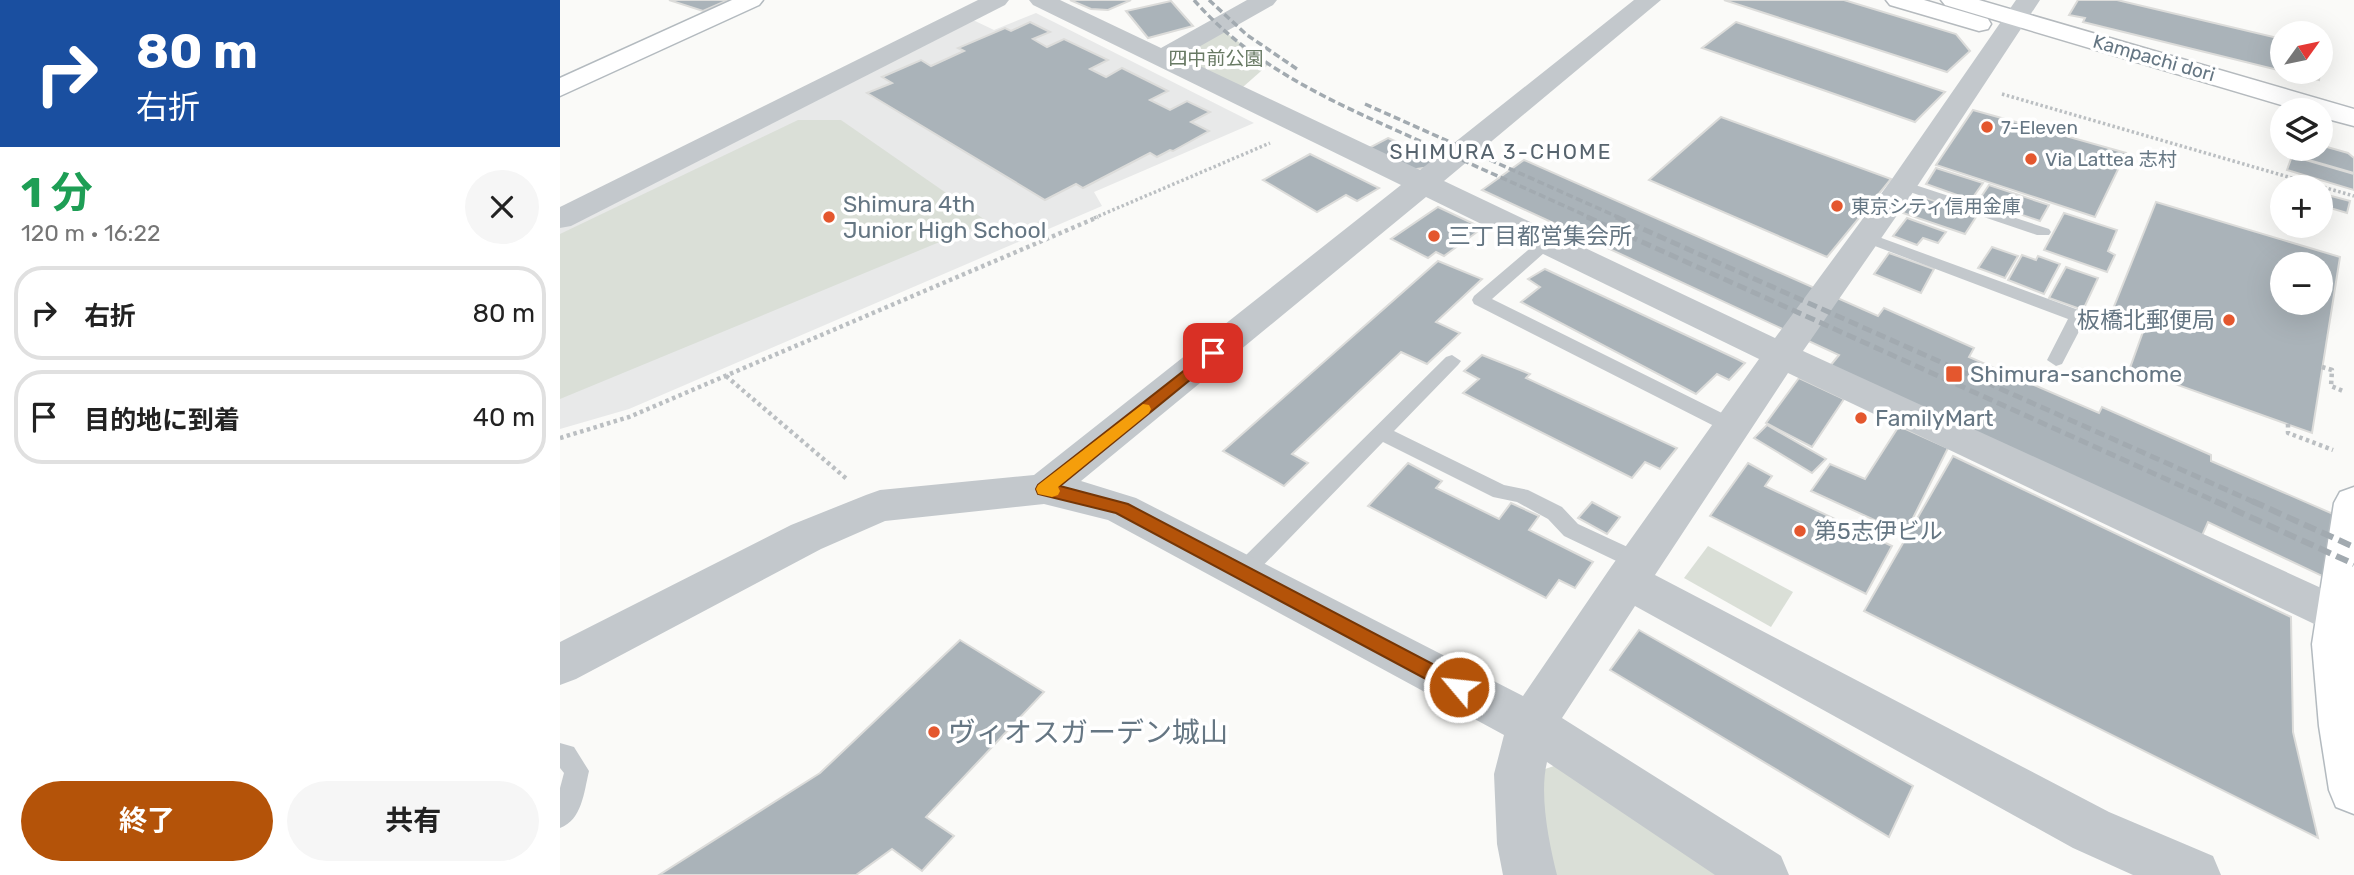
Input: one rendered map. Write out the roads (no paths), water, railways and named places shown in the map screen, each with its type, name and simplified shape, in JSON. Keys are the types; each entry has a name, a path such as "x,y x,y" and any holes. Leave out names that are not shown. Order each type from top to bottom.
{"main road":[{"path":"560,88 751,0"},
{"name":"Kampachi dori","path":"1898,0 2017,17 2270,112"},
{"name":"Kampachi dori","path":"1953,0 2354,118"},
{"path":"2333,132 2354,138"},
{"path":"2354,503 2346,620 2335,644 2354,790"}],"street":[{"path":"560,219 997,0"},
{"path":"1041,0 1783,356 2346,620"},
{"path":"1161,58 1265,0"},
{"path":"1044,489 1648,0"},
{"path":"1530,875 1523,844 1519,774 1531,725 1731,426 1903,185 2017,17"},
{"path":"560,665 806,537 880,506 1044,489 1090,498 1122,509 1531,725 1762,875"},
{"path":"1633,571 2091,830 2194,875"}],"lane":[{"path":"1903,185 2043,232"},
{"path":"1865,237 2078,316 2056,360"},
{"path":"1547,242 1480,300 1731,426"},
{"path":"1243,572 1452,361"},
{"path":"1379,432 1500,492 1521,495 1555,513 1571,530 1633,571"},
{"path":"560,754 565,755 576,771 568,805 560,816"}],"railway":[{"path":"1194,0 1243,46 1270,65 1328,98 1591,218"},
{"path":"1209,0 1247,35 1297,69"},
{"path":"1365,104 1620,218"},
{"path":"1587,217 2219,503"},
{"path":"1616,217 2256,503"},
{"path":"2215,501 2354,564"},
{"path":"2252,501 2354,547"}],"place":[{"name":"7-Eleven","path":"1987,127"},
{"name":"Via Lattea 志村","path":"2031,159"},
{"name":"東京シティ信用金庫","path":"1837,206"},
{"name":"Shimura 4th Junior High School","path":"829,217"},
{"name":"三丁目都営集会所","path":"1434,236"},
{"name":"板橋北郵便局","path":"2229,320"},
{"name":"Shimura-sanchome","path":"1954,374"},
{"name":"FamilyMart","path":"1861,418"},
{"name":"第5志伊ビル","path":"1800,531"},
{"name":"ヴィオスガーデン城山","path":"934,732"}],"district":[{"name":"SHIMURA 3-CHOME","path":"1501,151"}],"park label":[{"name":"四中前公園","path":"1216,58"}]}
